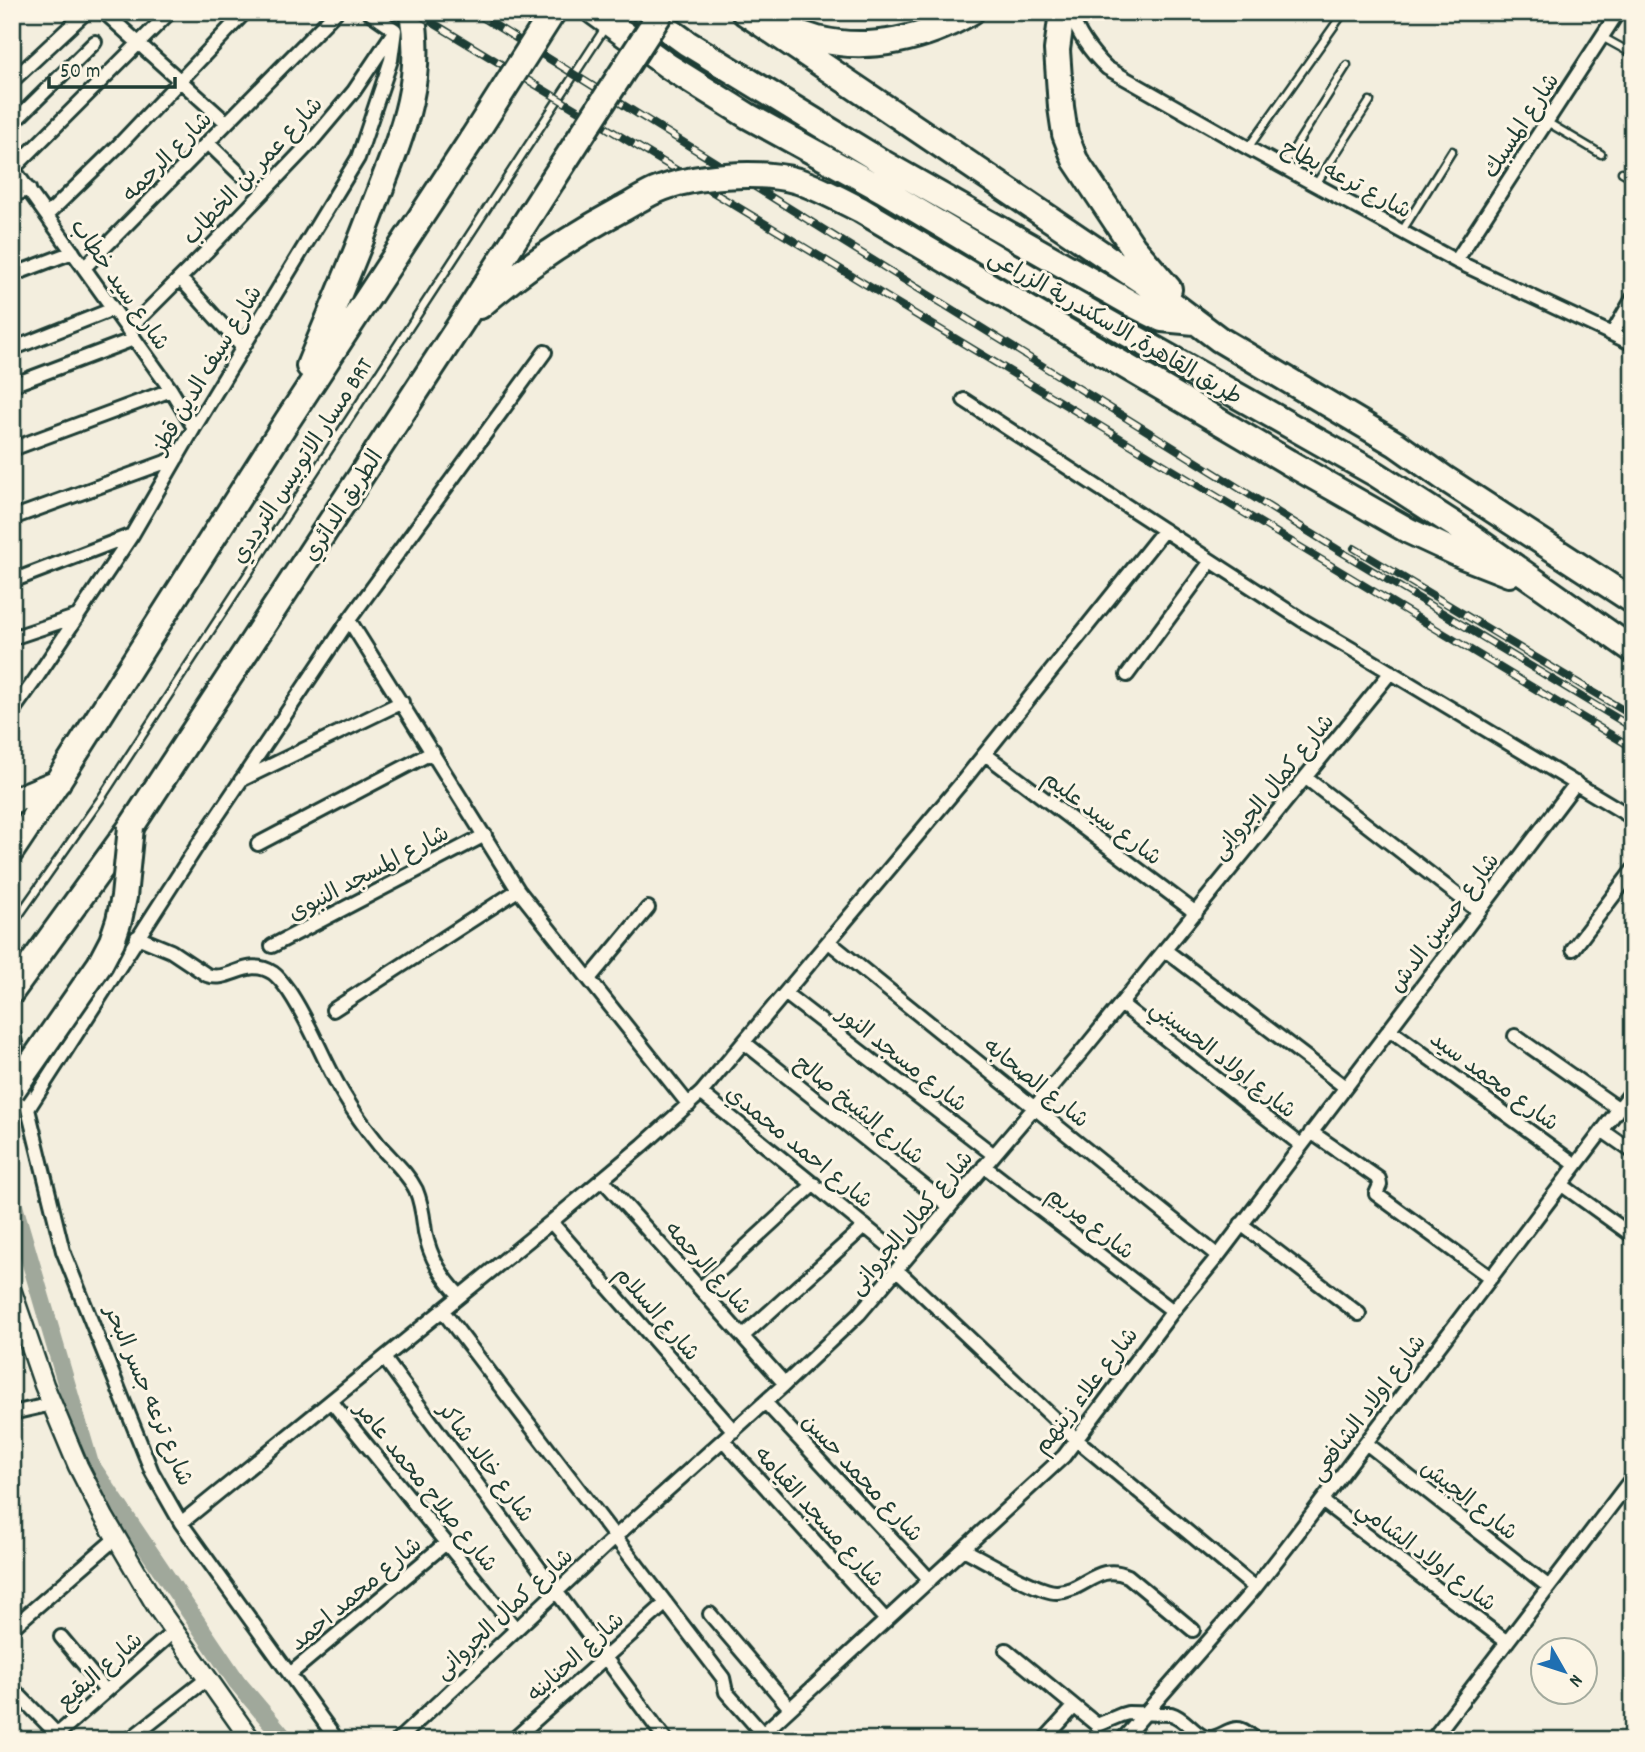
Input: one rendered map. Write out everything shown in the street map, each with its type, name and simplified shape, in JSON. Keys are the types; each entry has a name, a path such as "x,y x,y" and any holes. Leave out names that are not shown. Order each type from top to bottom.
{"highway":[{"path":"12,850 553,12"},
{"name":"طريق القاهرة, الاسكندرية الزراعى","path":"593,12 668,66 748,116 883,190 1040,284 1376,474 1458,527 1633,650"},
{"path":"644,12 687,43 874,157 1132,304 1162,319 1196,322"},
{"name":"الطريق الدائري","path":"12,991 131,827 661,12"},
{"path":"748,15 818,39 863,44 897,41 929,33 971,12"},
{"path":"1062,12 1057,50 1061,107 1065,134 1075,160 1133,247 1164,284 1219,339"},
{"name":"طريق القاهرة, الاسكندرية الزراعى","path":"748,15 1130,274 1219,339 1396,444 1633,601"},
{"path":"287,421 367,226 410,107 415,43 403,21"},
{"path":"461,323 493,295 564,243 656,191 696,180 736,175 798,181 861,210 1409,531 1546,588"},
{"path":"12,802 58,782"},
{"path":"20,1100 112,941 124,897 131,827"}],"street":[{"path":"12,81 86,12"},
{"path":"104,12 227,123"},
{"path":"13,167 170,12"},
{"path":"47,215 119,145 245,12"},
{"name":"شارع الرحمه","path":"84,268 336,12"},
{"path":"369,12 403,21"},
{"name":"شارع ترعه بطاح","path":"1070,12 1080,36 1107,68 1456,261 1633,344"},
{"name":"شارع المسبك","path":"1456,261 1618,12"},
{"name":"شارع عمر بن الخطاب","path":"131,334 180,278 311,142 354,91 403,21"},
{"name":"شارع سيف الدين قطز","path":"12,712 132,535 358,158 403,21"},
{"path":"12,124 95,41"},
{"path":"208,143 240,174"},
{"name":"شارع سيد خطاب","path":"13,167 171,390 194,428"},
{"path":"12,196 29,190"},
{"path":"12,275 73,252"},
{"path":"180,278 243,348"},
{"path":"1612,334 1633,298"},
{"path":"12,349 113,309"},
{"path":"12,386 131,334"},
{"path":"20,1100 137,937 349,620 545,352"},
{"path":"12,449 171,390"},
{"path":"964,400 1302,620 1633,818"},
{"path":"12,518 177,457"},
{"path":"181,1523 551,1222 690,1105 745,1043 985,754 1164,530"},
{"path":"12,581 132,535"},
{"path":"1127,674 1211,561"},
{"path":"12,638 78,615"},
{"path":"349,620 518,890 690,1105"},
{"name":"شارع كمال الجروانى","path":"398,1740 859,1314 1196,913 1391,672"},
{"path":"241,780 401,702"},
{"path":"258,845 433,752"},
{"name":"شارع سيد عليم","path":"985,754 1196,913"},
{"path":"1306,778 1478,911"},
{"name":"شارع حسين الدش","path":"1345,1087 1576,783"},
{"name":"شارع المسجد النبوى","path":"272,946 485,835"},
{"path":"1573,949 1633,870"},
{"path":"333,1010 518,890"},
{"path":"589,979 648,908"},
{"path":"137,937 171,951 206,975 219,977 254,967 263,968 279,978 303,1015 346,1098 367,1129 412,1183 421,1205 429,1248 436,1266 460,1296"},
{"name":"شارع الصحابه","path":"829,942 1218,1255"},
{"path":"1165,950 1345,1087"},
{"name":"شارع مسجد النور","path":"786,994 994,1155"},
{"name":"شارع اولاد الحسيني","path":"1121,1003 1301,1145"},
{"name":"شارع ترعه جسر البحر","path":"12,1028 20,1100 63,1251 152,1472 181,1523 337,1740"},
{"name":"شارع محمد سيد","path":"1389,1030 1576,1165"},
{"path":"1515,1036 1619,1109"},
{"name":"شارع الشيخ صالح","path":"745,1043 950,1207"},
{"name":"شارع علاء زينهم","path":"759,1736 1064,1456 1345,1087"},
{"name":"شارع اولاد الشافعى","path":"1122,1740 1255,1588 1633,1090"},
{"name":"شارع احمد محمدي","path":"701,1093 905,1259"},
{"path":"1603,1131 1633,1152"},
{"path":"1311,1132 1379,1179 1380,1185 1376,1194 1491,1278"},
{"name":"شارع مريم","path":"984,1166 1173,1311"},
{"name":"شارع الرحمه","path":"602,1179 785,1384"},
{"path":"701,1289 814,1184"},
{"path":"1562,1185 1633,1236"},
{"name":"شارع السلام","path":"551,1222 734,1430"},
{"path":"1241,1224 1359,1314"},
{"path":"743,1336 865,1226"},
{"path":"897,1270 1077,1440 1255,1588"},
{"path":"12,1292 52,1404 78,1466 116,1538 157,1607 251,1740"},
{"path":"442,1310 723,1678 726,1692 759,1736"},
{"name":"شارع خالد شاكر","path":"384,1358 666,1740"},
{"name":"شارع صلاح محمد عامر","path":"331,1401 516,1629"},
{"name":"شارع محمد حسن","path":"765,1402 930,1580"},
{"path":"12,1413 52,1404"},
{"name":"شارع مسجد القيامه","path":"723,1440 886,1620"},
{"name":"شارع الجيش","path":"1366,1443 1549,1587"},
{"path":"1432,1740 1633,1477"},
{"name":"شارع اولاد الشامي","path":"1322,1501 1507,1642"},
{"path":"12,1628 116,1538"},
{"name":"شارع محمد احمد","path":"290,1674 446,1543"},
{"path":"963,1549 1048,1591 1064,1591 1099,1574 1119,1572 1128,1576 1193,1630"},
{"name":"شارع الحناينه","path":"513,1740 666,1603"},
{"path":"710,1614 790,1708"},
{"name":"شارع البقيع","path":"54,1737 174,1631"},
{"path":"61,1637 106,1692"},
{"path":"1006,1650 1097,1725 1128,1713 1171,1714 1204,1737 1212,1738 1235,1728 1247,1732 1256,1740"},
{"path":"129,1740 208,1678"},
{"path":"12,1688 54,1737"},
{"path":"1044,1740 1074,1707"}],"lane":[{"name":"مسار الاتوبيس الترددي BRT","path":"12,925 100,800 616,12"},
{"path":"1248,148 1344,12"},
{"path":"1602,37 1633,54"},
{"path":"1282,167 1347,65"},
{"path":"1316,185 1370,101"},
{"path":"1546,122 1601,153"},
{"path":"1402,231 1452,151"},
{"path":"1622,172 1633,178"}],"waterway":[{"path":"12,1199 90,1464 237,1682 286,1740"}],"railway":[{"path":"415,12 1633,748"},
{"path":"474,12 1340,551 1633,728"},
{"path":"1354,548 1633,716"}]}
